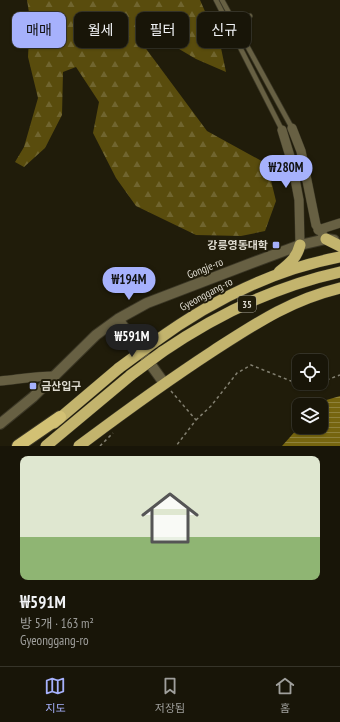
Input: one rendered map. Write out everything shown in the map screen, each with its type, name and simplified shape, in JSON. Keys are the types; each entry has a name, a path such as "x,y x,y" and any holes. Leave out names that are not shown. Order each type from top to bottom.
{"highway":[{"path":"326,239 340,246"},
{"path":"269,278 290,263 298,255 300,245"},
{"name":"Gyeonggang-ro","path":"26,446 119,368 182,322 223,298 269,278 316,262 340,257"},
{"name":"35","path":"46,446 131,375 192,331 267,295 301,282 340,272"},
{"path":"80,446 164,383 269,315 299,302 340,288"},
{"path":"18,446 60,417"}],"street":[{"path":"292,128 301,151 311,204 318,230 326,239"},
{"path":"282,130 292,163 299,200 300,245"},
{"path":"318,230 340,223"},
{"name":"Gongje-ro","path":"0,424 33,397 96,335 118,319 147,303 300,245 326,239 340,241"},
{"path":"118,319 164,383"},
{"path":"0,381 20,379 31,376 55,376"}],"lane":[{"path":"216,0 223,12"},
{"path":"222,0 226,12"},
{"path":"242,48 282,130"},
{"path":"245,48 292,128"}],"path":[{"path":"176,446 196,420 211,406 237,373 251,365 292,381"},
{"path":"328,379 340,375"},
{"path":"164,383 196,420"}],"green space":[{"path":"27,0 200,0 205,12 197,12 197,48 221,48 226,72 196,59 177,48 189,48 189,12 136,12 136,48 145,48 207,131 267,164 276,201 265,231 241,236 196,235 136,206 116,178 93,133 99,102 76,67 63,72 62,115 45,148 24,167 15,162 24,147 38,98 28,57 28,48 66,48 66,12 29,12"}],"shaded area":[{"path":"340,396 340,446 282,446 293,434 328,434 328,400"}],"place":[{"name":"강릉영동대학","path":"276,245"},
{"name":"금산입구","path":"33,386"}]}
